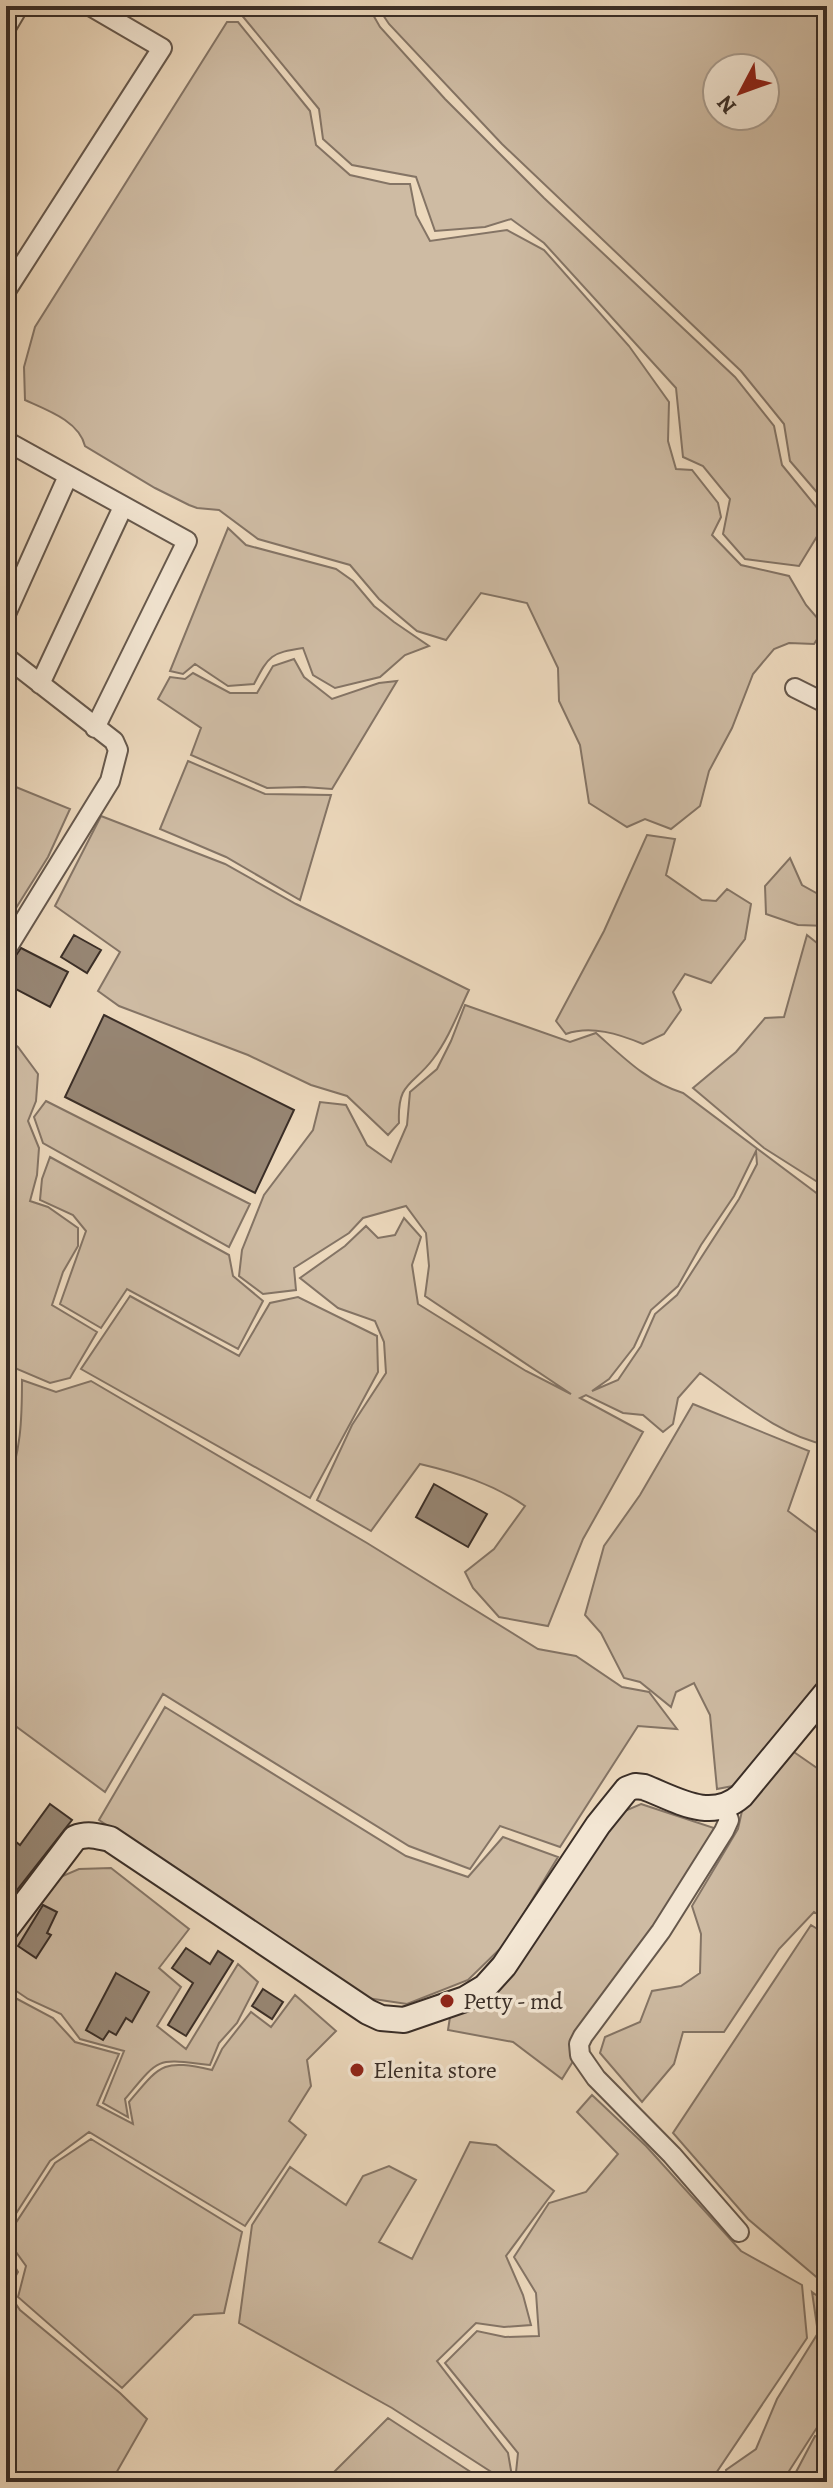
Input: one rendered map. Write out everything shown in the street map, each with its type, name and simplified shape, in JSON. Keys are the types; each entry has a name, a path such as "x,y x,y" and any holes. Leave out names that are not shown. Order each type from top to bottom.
{"street":[{"path":"6,28 19,6"},
{"path":"6,291 162,48 90,6"},
{"path":"7,444 187,541 95,728"},
{"path":"6,614 68,476"},
{"path":"40,684 123,507"},
{"path":"6,657 114,741 118,750 110,781 6,950"},
{"path":"795,688 827,704"},
{"path":"6,1929 75,1838 99,1836 110,1839 368,2012 381,2018 404,2020 465,1999 485,1987 504,1966 598,1825 631,1787 644,1787 702,1809 724,1807 741,1796 827,1692"},
{"path":"724,1807 729,1820 724,1831 661,1931 583,2036 579,2050 596,2078 672,2155 739,2232"}],"shaded area":[{"path":"216,6 368,6 380,27 445,99 544,198 735,377 774,426 782,465 827,520 799,566 745,559 723,534 730,499 703,466 683,457 676,388 544,243 511,219 485,227 435,231 416,177 352,165 323,139 319,109 240,13 230,14"},
{"path":"377,6 827,6 827,504 790,461 784,424 741,371 502,144 389,24"},
{"path":"227,22 238,22 310,111 316,145 350,175 390,184 410,184 416,215 430,241 507,230 544,250 629,346 669,402 668,441 676,469 692,470 718,503 721,517 712,535 741,565 789,576 806,605 825,627 814,644 789,643 774,649 753,674 732,728 709,771 700,806 671,829 645,819 627,827 589,803 580,745 559,701 558,668 527,603 481,593 446,640 417,631 379,599 350,565 258,539 219,510 197,508 155,488 85,446 82,437 61,417 25,400 24,367 35,327"},
{"path":"228,528 246,545 336,569 353,581 374,606 429,646 405,655 380,677 335,688 313,675 303,648 272,657 254,684 228,686 195,664 183,674 170,671"},
{"path":"294,659 304,677 332,699 379,683 397,681 332,789 267,788 191,755 201,728 158,699 170,677 185,679 193,673 230,693 257,693 273,666"},
{"path":"188,761 265,794 331,795 300,900 226,857 160,829"},
{"path":"6,783 70,809 48,857 6,924"},
{"path":"101,816 225,864 296,904 469,990 439,1051 404,1091 399,1123 388,1135 347,1096 311,1085 248,1055 119,1006 98,991 120,952 55,906"},
{"path":"647,835 675,839 666,875 702,900 716,901 727,889 751,904 745,939 711,983 685,974 673,992 681,1010 664,1034 643,1044 595,1031 566,1034 556,1021 604,931"},
{"path":"790,858 802,885 827,899 827,926 798,925 766,914 765,886"},
{"path":"807,935 827,951 827,1188 764,1148 693,1088 736,1052 765,1018 784,1017"},
{"path":"465,1005 570,1042 596,1033 636,1068 683,1093 827,1201 827,1445 776,1425 700,1373 678,1398 673,1424 663,1432 643,1415 623,1413 586,1395 580,1398 643,1432 583,1539 548,1626 499,1617 473,1588 465,1572 494,1549 525,1506 500,1491 461,1475 420,1464 371,1531 317,1500 352,1425 386,1373 384,1342 375,1321 338,1308 300,1278 345,1246 366,1226 378,1238 395,1235 404,1218 421,1237 412,1265 418,1304 526,1371 571,1394 425,1296 429,1266 426,1233 406,1206 363,1218 349,1233 294,1268 296,1290 263,1294 239,1276 242,1250 264,1195 313,1130 320,1102 346,1105 367,1145 391,1162 407,1125 410,1092 437,1069","holes":["756,1151 757,1164 739,1199 677,1295 655,1314 641,1346 618,1380 592,1391 609,1379 634,1347 651,1310 678,1286 734,1196"]},
{"path":"6,1038 18,1047 38,1074 36,1101 28,1121 39,1148 37,1175 30,1201 48,1207 78,1228 78,1246 63,1272 52,1305 97,1332 70,1378 50,1383 17,1369 6,1359"},
{"path":"46,1101 250,1204 229,1247 43,1143 34,1117"},
{"path":"50,1157 229,1255 233,1276 263,1301 238,1349 127,1289 101,1328 60,1304 86,1231 73,1215 40,1200 42,1179"},
{"path":"130,1296 239,1356 270,1303 298,1297 377,1336 378,1372 310,1498 81,1369"},
{"path":"22,1380 56,1392 91,1381 367,1543 538,1649 576,1656 622,1687 649,1692 677,1729 638,1726 560,1847 500,1826 470,1869 409,1846 163,1694 105,1792 6,1719 6,1490 20,1436"},
{"path":"693,1404 809,1451 788,1511 827,1540 827,1680 738,1785 717,1789 710,1715 694,1683 676,1692 671,1707 640,1682 624,1678 601,1633 585,1615 604,1546 640,1495"},
{"path":"165,1707 406,1856 468,1877 503,1837 558,1857 506,1943 468,1980 407,2004 367,1998 99,1820"},
{"path":"791,1750 827,1775 827,1920 814,1912 779,1949 724,2032 683,2032 674,2064 642,2102 600,2053 605,2037 640,2022 652,1991 681,1986 700,1973 701,1934 692,1906 738,1829 742,1811"},
{"path":"641,1804 717,1829 562,2079 513,2042 448,2030 450,2017 620,1813"},
{"path":"111,1868 189,1929 159,1968 181,1987 157,2026 186,2049 238,1964 258,1982 237,2023 219,2043 210,2065 168,2062 153,2068 125,2099 128,2117 103,2103 124,2051 80,2039 61,2014 28,1999 6,1984 6,1946 51,1881 79,1869"},
{"path":"811,1925 827,1935 827,2286 748,2219 673,2133"},
{"path":"6,1993 53,2018 75,2042 119,2054 97,2105 133,2124 129,2102 148,2079 172,2065 212,2070 222,2049 251,2012 271,2027 295,1995 336,2031 307,2060 311,2086 289,2121 306,2135 245,2226 89,2132 50,2161 17,2212 6,2203"},
{"path":"592,2095 646,2146 741,2251 802,2285 807,2338 710,2482 515,2482 518,2453 445,2363 477,2331 505,2337 539,2336 536,2293 514,2257 549,2203 586,2192 618,2154 577,2112"},
{"path":"91,2139 242,2232 224,2313 194,2315 122,2388 18,2297 26,2266 6,2238 55,2163"},
{"path":"470,2142 496,2145 554,2191 506,2256 523,2295 531,2325 504,2327 476,2323 437,2361 508,2453 513,2482 507,2482 392,2408 239,2323 252,2225 290,2167 346,2205 363,2176 389,2166 416,2180 379,2242 412,2259"},
{"path":"6,2251 18,2272 7,2291 20,2310 147,2419 111,2482 6,2482"},
{"path":"812,2292 827,2303 827,2412 782,2482 729,2482 726,2470 756,2449 777,2399 818,2333"},
{"path":"388,2418 486,2482 324,2482"},
{"path":"815,2436 827,2439 827,2482 797,2482 795,2474"}],"building":[{"path":"74,935 101,950 87,973 61,957"},
{"path":"21,948 68,972 50,1007 6,984 6,970"},
{"path":"104,1015 294,1110 255,1193 65,1097"},
{"path":"434,1484 487,1514 468,1547 416,1517"},
{"path":"50,1804 72,1820 6,1904 6,1834 20,1845"},
{"path":"43,1905 57,1912 47,1933 51,1935 36,1958 18,1946"},
{"path":"186,1948 210,1964 218,1951 233,1961 186,2036 168,2025 193,1983 172,1968"},
{"path":"116,1973 149,1992 132,2022 126,2018 116,2035 109,2031 103,2040 86,2030"},
{"path":"263,1989 283,2002 272,2019 252,2006"}],"place":[{"name":"Petty - md","path":"447,2001"},
{"name":"Elenita store","path":"357,2070"}]}
